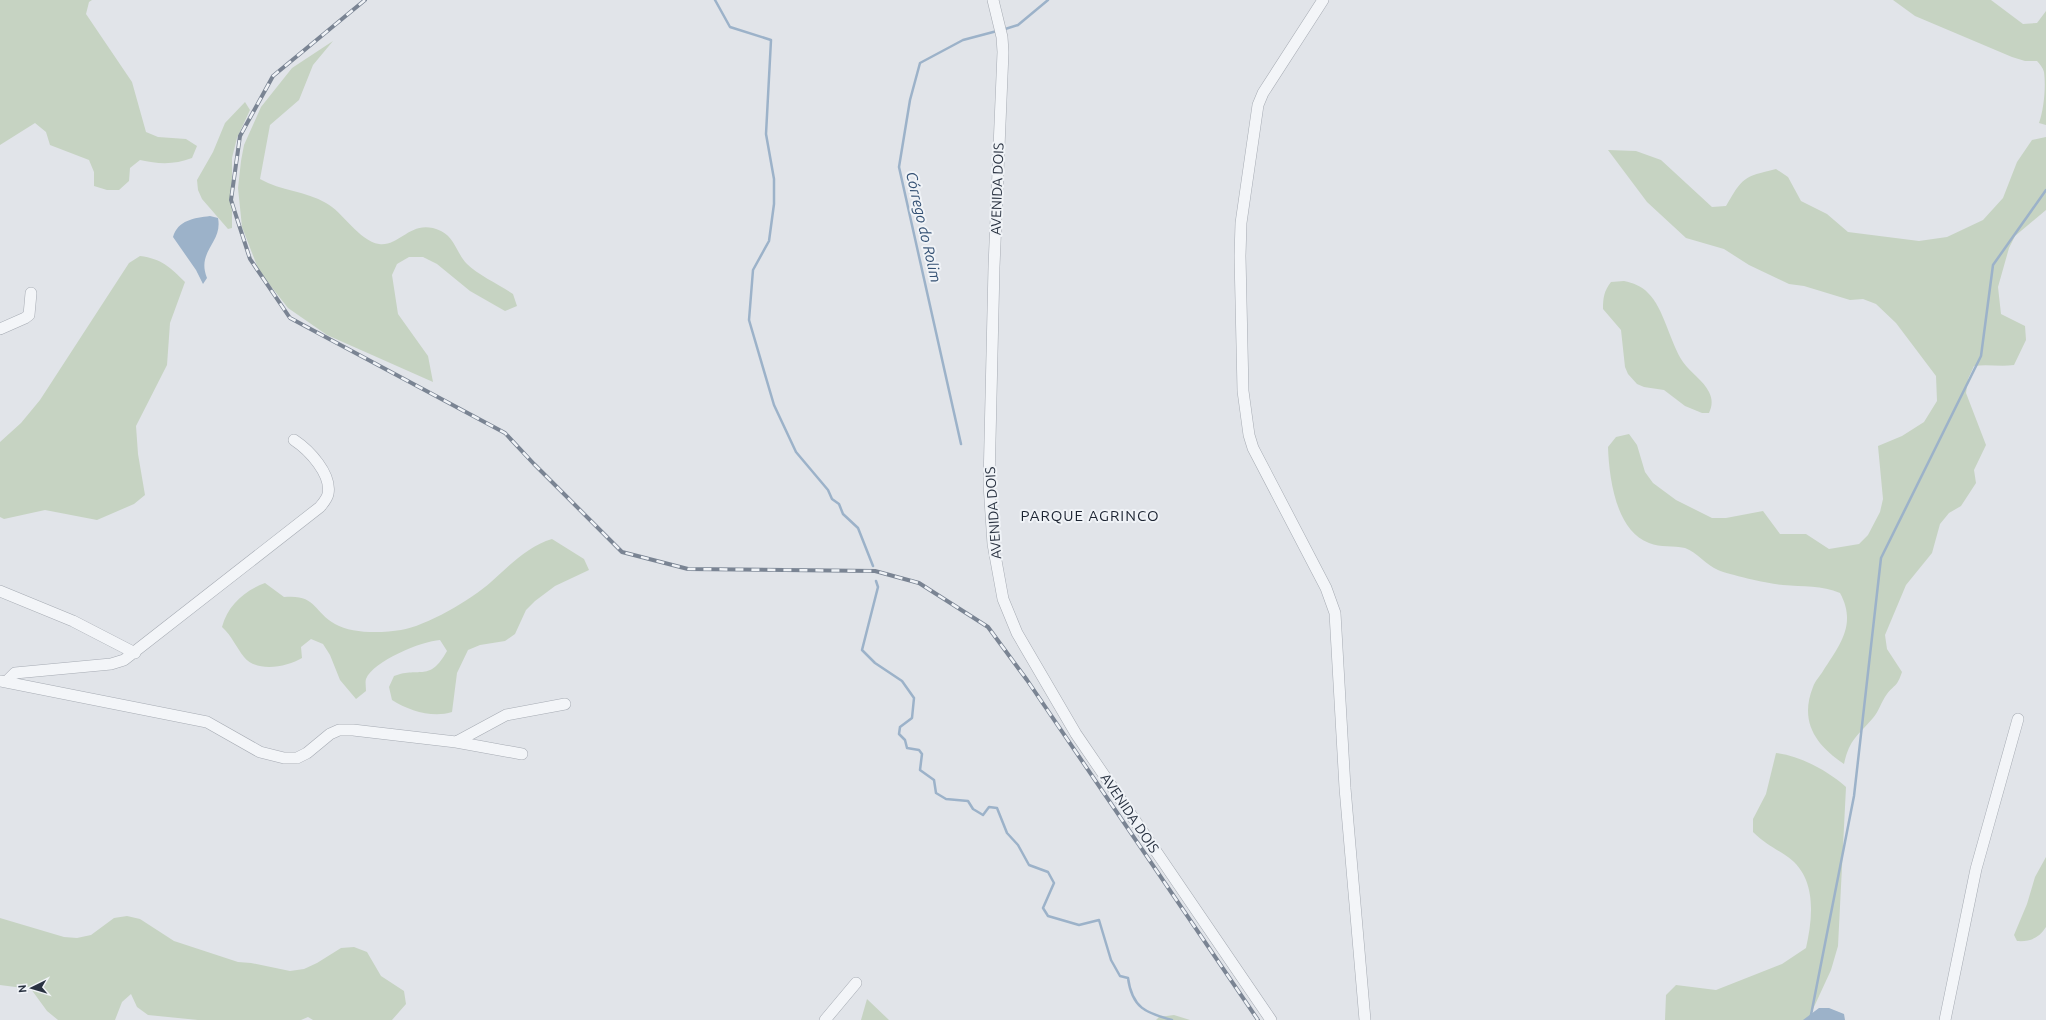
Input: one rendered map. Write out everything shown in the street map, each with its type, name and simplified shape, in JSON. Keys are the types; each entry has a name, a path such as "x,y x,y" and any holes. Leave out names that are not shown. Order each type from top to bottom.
{"street":[{"name":"AVENIDA DOIS","path":"993,0 1001,30 1003,52 994,267 990,484 993,544 1003,600 1017,633 1076,734 1271,1020"},
{"path":"1323,0 1263,93 1255,118 1241,222 1240,256 1243,391 1245,418 1253,448 1326,588 1335,613 1345,788 1365,1020"},
{"path":"0,329 29,315 31,293"},
{"path":"3,681 15,673 111,664 124,660 135,653 320,507 327,498 328,486 321,468 309,450 294,440"},
{"path":"0,591 73,621 135,653"},
{"path":"3,681 206,722 260,752 284,758 296,758 307,753 330,734 339,730 353,730 456,742 522,754"},
{"path":"456,742 506,715 565,704"},
{"path":"1945,1020 1976,869 2018,719"},
{"path":"825,1020 856,983"}],"green space":[{"path":"0,0 92,0 89,2 86,14 132,82 146,132 158,137 186,139 197,146 192,158 179,162 166,163 140,160 130,168 129,181 119,190 107,190 94,186 94,172 89,160 50,145 46,132 35,123 0,145"},
{"path":"1893,0 1991,0 2023,24 2037,23 2046,11 2046,125 2039,123 2045,91 2045,78 2043,69 2037,61 2025,61 2012,57 1915,16"},
{"path":"333,41 313,65 299,100 270,125 260,179 326,203 339,213 365,238 372,242 387,244 407,233 422,228 431,228 441,231 450,238 467,264 483,276 513,294 517,306 505,311 470,291 437,264 423,257 409,257 397,264 392,275 398,314 428,356 433,382 327,335 288,308 259,271 242,227 238,188 241,161 244,145 261,107 292,68"},
{"path":"245,102 250,110 237,138 232,158 232,228 228,229 202,199 198,190 197,180 213,152 225,123"},
{"path":"2046,137 2046,210 2015,236 2009,248 1998,287 2001,314 2025,326 2026,340 2014,365 1974,366 1968,379 1966,393 1986,445 1974,470 1976,483 1961,506 1949,513 1940,524 1932,553 1906,585 1885,635 1887,649 1902,672 1897,683 1885,697 1875,715 1852,743 1846,755 1844,764 1834,757 1818,741 1809,722 1808,711 1809,700 1814,685 1840,643 1847,624 1845,604 1840,593 1819,587 1769,583 1731,574 1714,568 1694,552 1685,548 1654,545 1638,537 1622,516 1616,502 1610,473 1608,447 1616,437 1629,434 1637,445 1645,472 1653,483 1676,500 1712,518 1726,518 1763,511 1780,534 1806,534 1829,549 1859,544 1868,535 1880,512 1883,499 1878,446 1902,436 1924,422 1937,401 1936,376 1896,323 1876,304 1863,299 1850,300 1804,286 1789,284 1749,265 1724,249 1686,238 1647,202 1608,150 1636,151 1661,160 1712,207 1726,206 1736,189 1750,177 1776,169 1788,177 1801,201 1827,214 1848,232 1919,241 1947,237 1983,220 2003,198 2017,162 2032,140"},
{"path":"140,256 148,257 165,264 185,282 170,323 167,365 136,426 138,454 145,495 134,504 97,520 45,510 4,519 0,517 0,442 21,423 40,400 129,263"},
{"path":"1624,281 1640,287 1654,299 1663,316 1678,354 1709,392 1712,403 1709,413 1702,413 1685,406 1664,390 1644,387 1637,384 1628,374 1625,367 1621,330 1603,309 1604,295 1611,282"},
{"path":"552,539 584,559 589,570 555,586 535,601 526,610 515,634 505,641 480,645 468,650 457,673 452,712 445,714 429,714 413,710 399,704 392,700 389,687 394,676 403,673 424,672 435,667 447,651 440,640 411,648 378,665 370,672 366,679 366,691 356,699 340,680 330,655 323,644 311,639 301,647 302,658 280,666 264,667 250,662 244,657 229,634 222,627 228,612 238,600 250,590 265,583 284,597 302,598 308,601 335,624 350,630 376,632 411,628 435,618 472,597 527,551"},
{"path":"1776,753 1794,757 1813,765 1846,787 1838,946 1831,970 1808,1020 1665,1020 1666,995 1676,985 1716,990 1782,964 1806,948 1811,911 1808,887 1804,876 1788,857 1766,843 1753,832 1753,819 1766,794"},
{"path":"2046,857 2046,927 2037,937 2026,941 2017,941 2014,935 2027,904 2035,877"},
{"path":"127,916 140,919 174,941 238,962 251,963 290,971 304,969 341,948 354,947 367,952 381,976 404,991 406,1004 392,1020 313,1020 308,1017 301,1020 198,1020 148,1015 137,1007 131,994 122,1002 115,1020 58,1020 47,1011 31,989 0,985 0,918 64,937 77,938 91,935 114,918"},
{"path":"867,999 889,1020 861,1020"},
{"path":"1174,1015 1190,1020 1156,1020 1159,1017"}],"water":[{"path":"210,216 218,218 219,227 205,261 207,278 203,284 196,270 173,237 175,231 183,223 193,219"},
{"path":"1819,1008 1829,1008 1844,1014 1845,1020 1803,1020"}],"waterway":[{"path":"715,0 730,27 771,40 766,134 774,179 774,204 769,241 753,270 749,320 774,405 796,452 828,490 832,499 839,504 843,514 858,528 873,566"},
{"name":"Córrego do Rolim","path":"1002,30 1018,25 1048,0"},
{"name":"Córrego do Rolim","path":"961,444 899,167 910,100 920,63 963,40 997,31"},
{"path":"1810,1020 1854,796 1881,558 1981,356 1993,265 2046,190"},
{"path":"876,581 878,587 862,650 875,663 902,681 914,698 912,718 900,727 899,734 905,740 907,748 919,750 922,754 920,770 934,780 936,793 946,799 968,801 973,809 983,815 989,807 997,808 1007,833 1018,845 1029,865 1048,872 1054,883 1043,908 1048,916 1079,925 1099,920 1111,960 1120,976 1128,978 1130,988 1137,1003 1148,1012 1172,1020"}],"railway":[{"path":"365,0 273,76 240,136 231,200 250,259 290,318 505,433 622,552 688,569 875,571 919,583 988,627 1027,680 1258,1020"}],"district":[{"name":"PARQUE AGRINCO","path":"1090,515"}]}
